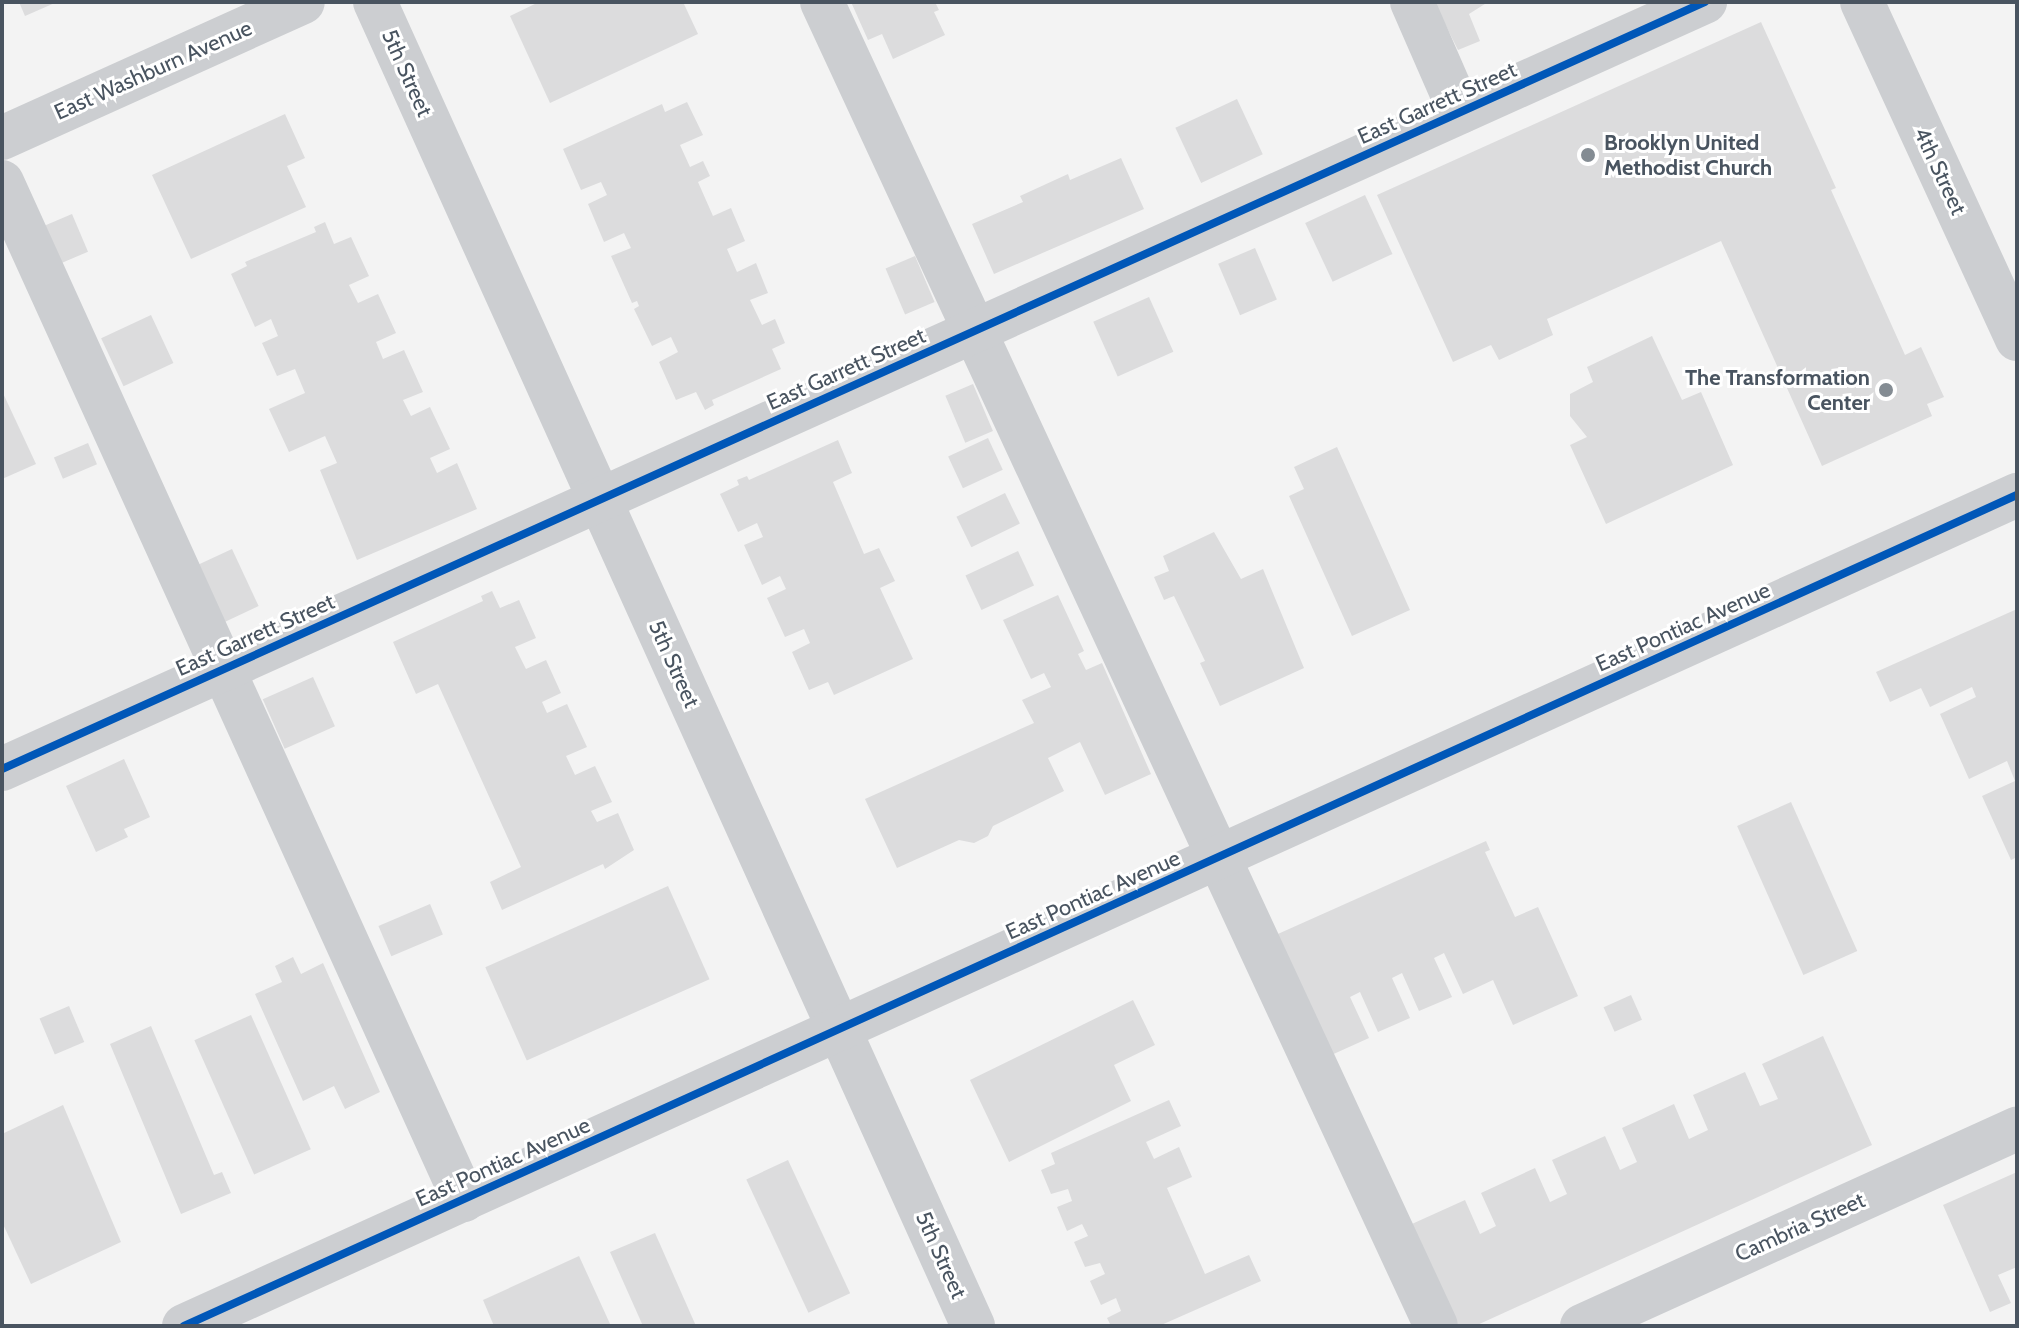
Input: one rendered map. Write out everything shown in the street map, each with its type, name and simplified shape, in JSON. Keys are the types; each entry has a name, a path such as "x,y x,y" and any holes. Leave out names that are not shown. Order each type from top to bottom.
{"street":[{"name":"East Washburn Avenue","path":"2,138 303,2"},
{"name":"5th Street","path":"375,2 973,1326"},
{"path":"822,2 1436,1326"},
{"path":"1412,2 1460,112"},
{"name":"East Garrett Street","path":"2,769 1705,2"},
{"name":"4th Street","path":"1862,2 2017,339"},
{"path":"2,182 464,1200"},
{"name":"East Pontiac Avenue","path":"184,1326 2017,495"},
{"name":"Cambria Street","path":"1582,1326 2017,1129"}],"building":[{"path":"19,2 57,2 25,16"},
{"path":"539,2 683,2 698,34 550,103 510,16"},
{"path":"851,2 935,2 939,10 934,12 945,35 893,59 882,34 868,40"},
{"path":"1434,2 1488,2 1469,14 1480,41 1458,50"},
{"path":"1761,22 1836,188 1831,190 1905,355 1921,347 1944,397 1927,404 1932,416 1822,466 1721,241 1547,319 1553,335 1499,360 1491,345 1453,362 1377,195"},
{"path":"1237,99 1263,154 1201,183 1175,128"},
{"path":"687,102 703,135 680,145 690,167 703,161 710,176 698,182 713,216 731,208 745,241 727,249 737,272 756,263 768,293 750,300 762,325 775,319 785,343 772,349 781,369 712,400 714,405 705,410 696,392 676,400 659,362 678,352 671,337 652,346 634,309 639,306 637,301 632,303 611,256 631,248 624,233 604,242 588,204 607,195 601,182 581,190 563,149 662,104 665,112"},
{"path":"285,114 305,158 287,166 306,207 191,259 152,175"},
{"path":"1121,158 1144,209 994,274 972,224 1023,202 1020,196 1068,174 1070,180"},
{"path":"1365,195 1392,254 1333,282 1305,223"},
{"path":"72,214 88,252 60,263 44,226"},
{"path":"325,222 334,244 351,237 369,276 349,285 358,303 378,294 396,333 376,342 383,359 404,350 423,392 403,400 411,416 430,407 450,449 430,458 437,473 457,463 477,509 357,560 320,470 337,463 325,436 289,452 269,409 305,393 295,369 277,376 262,343 278,336 271,319 255,327 231,274 247,266 245,262 316,232 314,227"},
{"path":"1255,248 1277,300 1240,315 1218,264"},
{"path":"915,256 935,302 905,315 886,269"},
{"path":"1149,297 1173,352 1118,377 1093,322"},
{"path":"151,315 173,363 124,386 101,338"},
{"path":"1652,336 1682,400 1701,392 1733,465 1606,524 1570,445 1587,437 1570,416 1570,394 1593,382 1587,367"},
{"path":"973,384 993,431 965,443 945,396"},
{"path":"2,391 36,464 2,479"},
{"path":"988,438 1003,470 963,488 948,457"},
{"path":"838,440 852,473 833,482 864,554 879,548 895,581 880,588 913,659 834,695 828,682 809,690 792,652 810,643 804,629 785,637 767,598 786,589 780,576 762,585 744,545 763,537 757,523 738,532 720,494 739,485 737,480 747,476 749,480"},
{"path":"88,443 97,464 63,479 54,457"},
{"path":"1337,447 1410,610 1352,636 1289,496 1304,489 1294,467"},
{"path":"1005,493 1020,524 971,547 956,517"},
{"path":"1214,532 1241,579 1263,569 1304,668 1220,706 1200,663 1205,661 1174,596 1164,600 1154,577 1169,571 1163,556"},
{"path":"232,549 259,606 224,622 198,565"},
{"path":"1018,551 1034,585 981,610 965,576"},
{"path":"492,591 500,608 519,600 536,638 515,647 526,669 546,660 561,693 542,702 547,713 567,704 587,747 566,756 575,775 595,766 612,802 591,811 597,822 618,813 634,850 605,869 603,864 502,910 490,882 521,867 438,684 416,694 393,642 483,601 481,596"},
{"path":"1058,595 1084,651 1078,654 1086,670 1102,663 1151,774 1105,795 1080,742 1048,758 1064,791 993,826 988,836 974,843 959,840 897,868 865,799 1034,723 1022,700 1051,687 1044,673 1031,679 1003,620"},
{"path":"2017,609 2017,857 2011,860 1982,796 2015,781 2007,761 1969,779 1940,714 1976,697 1972,687 1930,707 1921,688 1890,702 1876,672"},
{"path":"313,677 335,726 285,749 263,699"},
{"path":"124,759 150,817 124,829 128,837 96,852 66,786"},
{"path":"1791,802 1857,951 1803,975 1737,826"},
{"path":"1486,841 1490,850 1485,852 1515,917 1538,907 1578,996 1513,1025 1493,980 1463,994 1444,953 1434,958 1452,997 1419,1011 1402,973 1392,978 1410,1018 1378,1032 1360,992 1350,997 1369,1038 1327,1057 1269,938"},
{"path":"668,886 709,979 527,1061 485,967"},
{"path":"430,904 443,934 391,956 378,926"},
{"path":"293,957 301,974 323,963 380,1092 345,1109 334,1086 303,1101 255,994 282,982 275,966"},
{"path":"1631,995 1642,1020 1615,1032 1604,1007"},
{"path":"1133,1000 1155,1045 1114,1065 1131,1101 1009,1162 970,1080"},
{"path":"69,1006 84,1042 55,1054 40,1019"},
{"path":"251,1015 311,1149 254,1175 194,1040"},
{"path":"151,1026 214,1175 222,1172 231,1193 181,1214 110,1044"},
{"path":"1823,1036 1872,1145 1475,1326 1447,1326 1403,1228 1465,1200 1480,1234 1496,1226 1481,1193 1535,1168 1550,1202 1567,1194 1552,1160 1605,1136 1620,1170 1637,1162 1622,1128 1674,1104 1689,1139 1708,1130 1693,1095 1745,1072 1760,1106 1778,1099 1762,1064"},
{"path":"1169,1100 1181,1126 1146,1142 1154,1159 1179,1147 1192,1177 1167,1188 1205,1274 1249,1255 1261,1281 1159,1326 1111,1326 1107,1318 1121,1311 1116,1298 1101,1305 1090,1281 1105,1274 1100,1263 1085,1267 1074,1242 1088,1236 1082,1224 1067,1231 1057,1207 1072,1201 1068,1189 1051,1194 1041,1170 1055,1164 1051,1153"},
{"path":"63,1105 121,1242 31,1284 2,1222 2,1134"},
{"path":"788,1160 850,1293 808,1313 746,1179"},
{"path":"2017,1172 2017,1267 1998,1275 2011,1303 1990,1312 1943,1205"},
{"path":"655,1233 696,1326 643,1326 610,1252"},
{"path":"579,1256 611,1326 494,1326 483,1300"}],"cycle path":[{"path":"2,769 1705,2"},
{"path":"184,1326 2017,495"}],"place":[{"name":"Brooklyn United Methodist Church","path":"1588,155"},
{"name":"The Transformation Center","path":"1886,390"}]}
